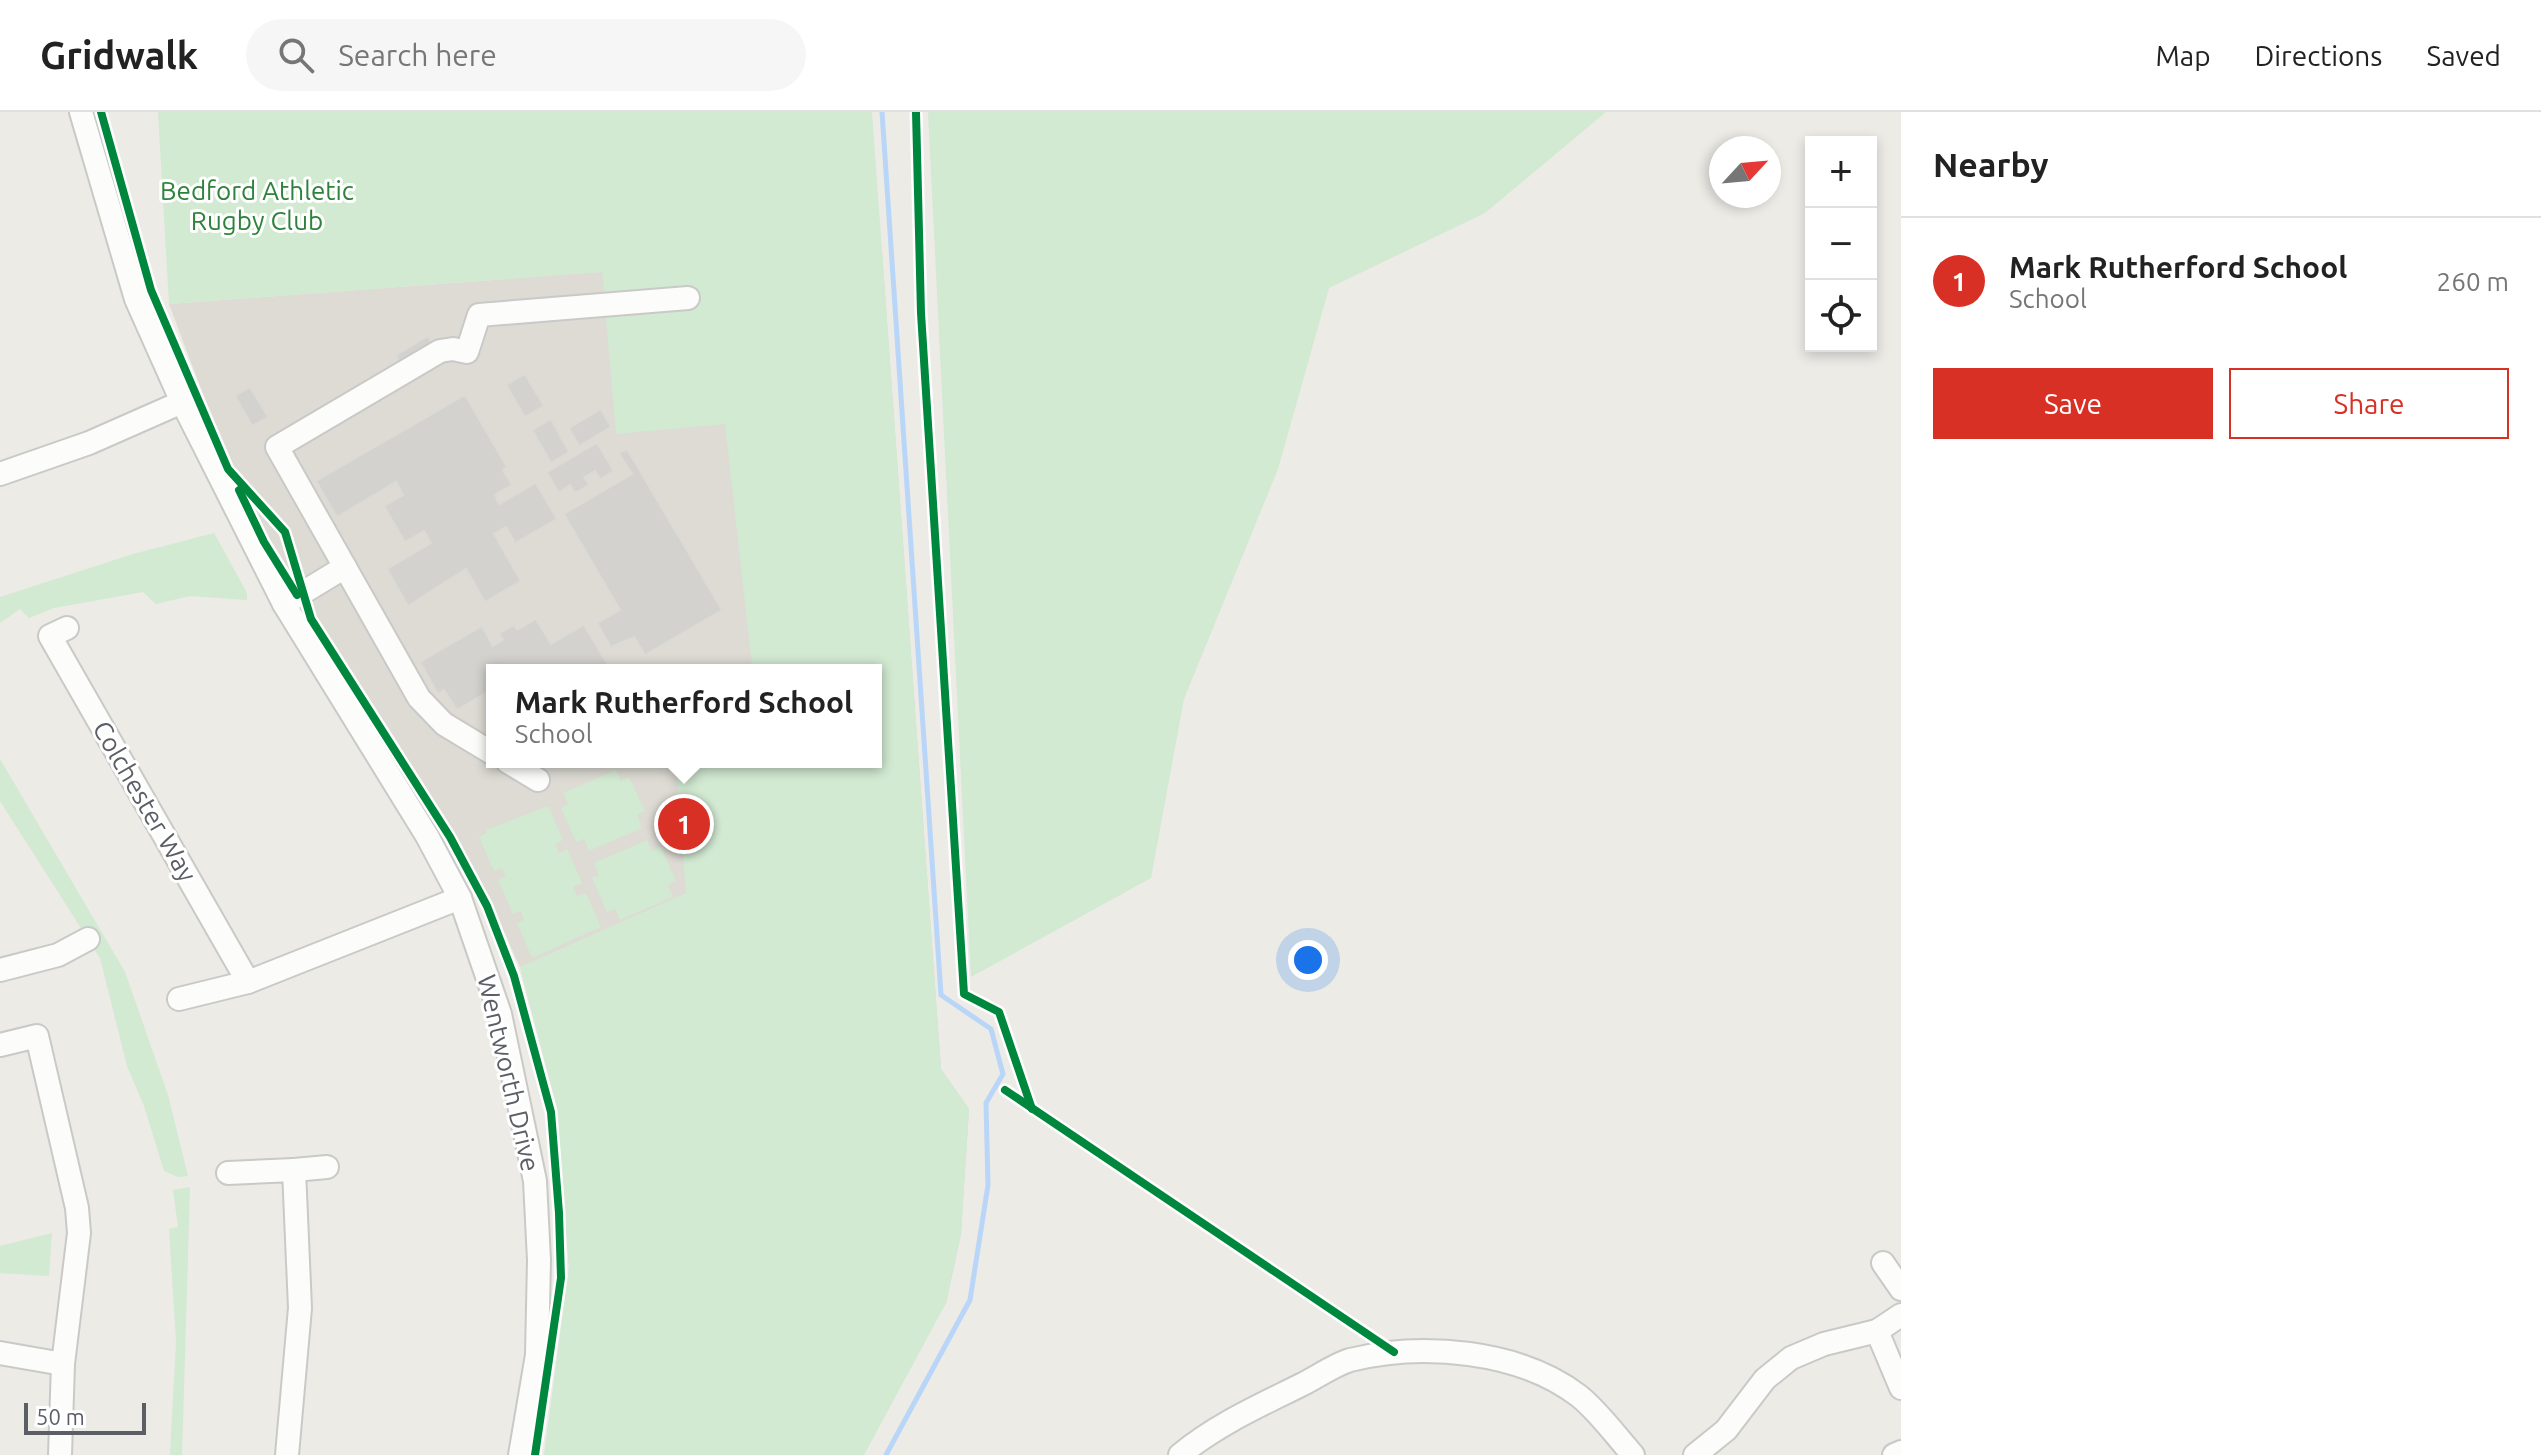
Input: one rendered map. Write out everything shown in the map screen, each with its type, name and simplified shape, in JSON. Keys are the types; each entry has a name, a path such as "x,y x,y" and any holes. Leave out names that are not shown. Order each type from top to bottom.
{"street":[{"name":"Wentworth Drive","path":"81,112 136,299 182,402 284,604 427,836 460,898 500,1014 535,1181 539,1260 537,1355 520,1455"},
{"path":"486,749 430,713 277,447 440,351 453,349 467,352 479,315 688,298"},
{"path":"0,474 89,443 182,402"},
{"path":"284,604 345,567"},
{"name":"Colchester Way","path":"67,628 50,636 248,982"},
{"path":"518,768 538,780"},
{"path":"179,999 248,982 460,898"},
{"path":"0,970 58,955 88,939"},
{"path":"0,1045 37,1036 77,1208 79,1233 63,1364 60,1455"},
{"path":"228,1173 327,1167"},
{"path":"287,1455 300,1308 294,1170"},
{"path":"1883,1263 1901,1289"},
{"path":"1695,1455 1726,1430 1765,1379 1791,1358 1824,1344 1877,1331 1901,1315"},
{"path":"1877,1331 1901,1388"},
{"path":"1180,1455 1205,1434 1347,1361 1394,1352 1425,1351 1519,1366 1546,1376 1581,1397 1633,1455"},
{"path":"0,1353 63,1364"},
{"path":"1894,1455 1901,1452"}],"shaded area":[{"path":"882,251 941,1069 969,1109 961,1234 946,1303 545,1452 569,1267 557,1107 520,967 483,886 240,492 169,304"}],"green space":[{"name":"Bedford Athletic Rugby Club","path":"158,112 872,112 941,1069 969,1109 961,1234 946,1303 864,1455 544,1455 569,1267 557,1107 520,967 686,893 676,768 882,768 882,664 752,664 725,424 616,434 602,272 169,304"},
{"path":"928,112 1606,112 1485,213 1329,288 1278,469 1184,699 1151,878 971,977"},
{"path":"214,533 247,593 247,600 190,596 156,604 143,592 54,608 29,618 20,609 0,623 0,597 133,554"},
{"path":"0,759 125,972 168,1095 188,1176 178,1177 164,1171 144,1106 127,1066 100,958 0,801"},
{"path":"616,770 621,781 629,777 645,811 637,815 642,828 589,851 584,839 576,842 561,808 568,804 563,793"},
{"path":"548,806 563,840 555,844 559,853 567,849 582,883 573,887 577,896 586,893 601,927 532,958 517,923 524,920 521,911 513,914 498,880 506,876 502,868 494,871 479,837 487,833 486,830"},
{"path":"647,840 652,851 661,847 676,881 668,885 673,897 620,920 615,909 607,912 592,878 599,875 594,863"},
{"path":"190,1187 182,1455 170,1455 176,1342 169,1229 178,1227 173,1190"},
{"path":"52,1233 49,1276 0,1273 0,1246"}],"building":[{"path":"428,336 434,347 401,365 396,355"},
{"path":"525,374 544,406 525,417 506,385"},
{"path":"250,387 268,417 252,426 235,396"},
{"path":"465,395 507,467 503,470 512,485 495,495 499,504 536,483 557,519 515,543 506,527 494,534 521,581 485,602 466,569 408,606 387,569 431,543 424,531 405,542 384,506 403,495 396,482 337,517 316,481"},
{"path":"601,409 611,427 579,446 569,428"},
{"path":"551,419 569,452 551,463 532,430"},
{"path":"597,443 614,471 600,479 595,471 584,477 589,485 575,493 570,485 559,493 547,472"},
{"path":"627,449 722,610 645,655 634,637 611,647 597,623 620,610 564,514 632,474 619,453"},
{"path":"536,619 551,644 584,625 607,664 486,664 486,693 457,710 444,690 438,694 420,662 482,626 493,646 503,640 499,633 514,625 517,630"}],"waterway":[{"path":"882,112 941,995 991,1029 1003,1074 986,1103 988,1185 970,1300 886,1455"}],"cycle path":[{"path":"101,112 151,290 228,469 285,532 311,619 450,837 487,906 514,976 551,1112 559,1213 561,1278 535,1455"},
{"path":"916,112 921,313 964,994 999,1012 1032,1109"},
{"path":"239,490 264,542 297,595"},
{"path":"1005,1090 1394,1352"}],"place":[{"name":"Mark Rutherford School","path":"684,824"}]}
